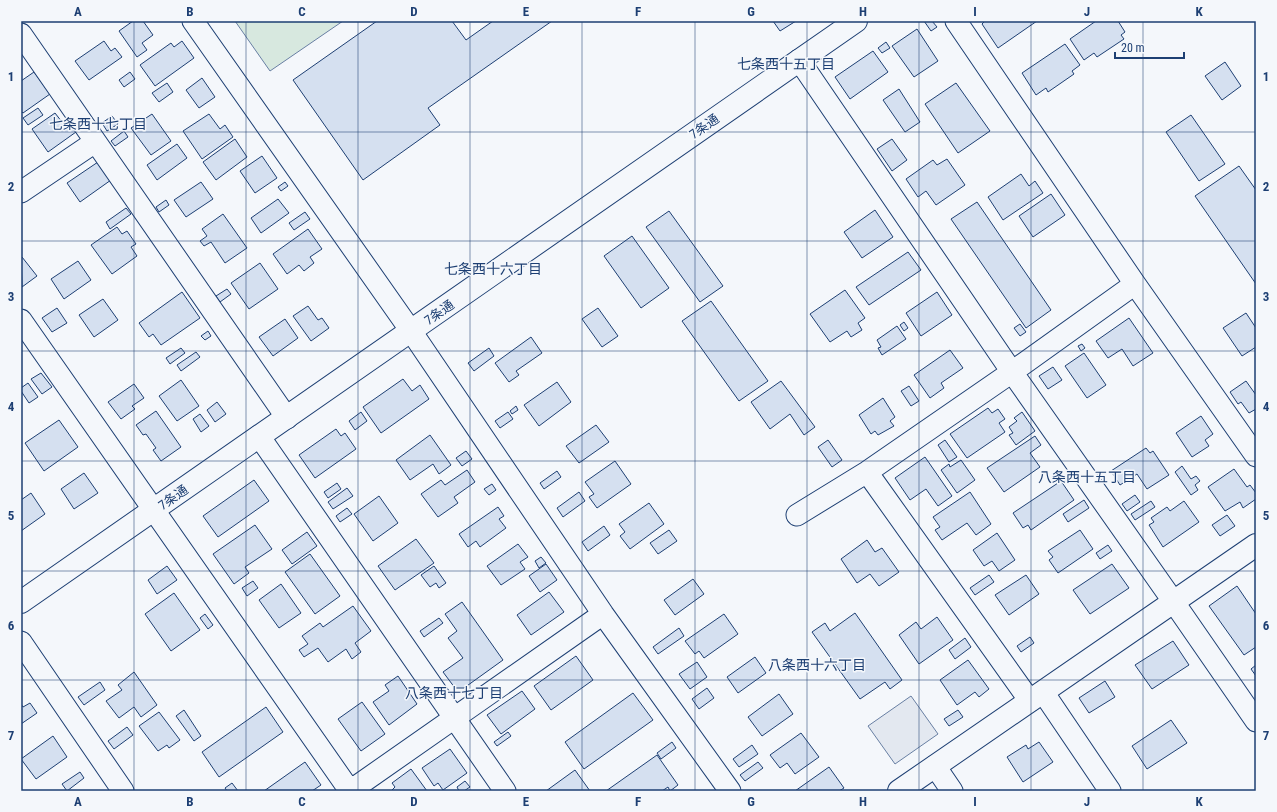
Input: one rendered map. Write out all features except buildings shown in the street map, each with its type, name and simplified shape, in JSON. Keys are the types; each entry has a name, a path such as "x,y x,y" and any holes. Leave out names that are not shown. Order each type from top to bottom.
{"street":[{"path":"193,21 411,331 603,614 730,791"},
{"name":"7条通","path":"21,601 287,418 856,21"},
{"path":"956,21 1135,284 1256,456"},
{"path":"21,34 287,418"},
{"path":"799,60 1012,372 1256,721"},
{"path":"21,192 95,142"},
{"path":"797,515 867,472 1012,372 1135,284"},
{"path":"21,320 350,791 603,614"},
{"path":"259,436 505,791"},
{"path":"867,472 1036,696 1110,791"},
{"path":"899,791 1256,545"},
{"path":"21,642 123,791"},
{"path":"935,766 952,791"}],"shaded area":[{"path":"235,21 343,21 270,71"},
{"path":"911,696 938,734 895,764 868,726"}],"district":[{"name":"七条西十五丁目","path":"786,64"},
{"name":"七条西十七丁目","path":"98,124"},
{"name":"七条西十六丁目","path":"493,269"},
{"name":"八条西十五丁目","path":"1087,477"},
{"name":"八条西十六丁目","path":"817,665"},
{"name":"八条西十七丁目","path":"454,693"}]}
